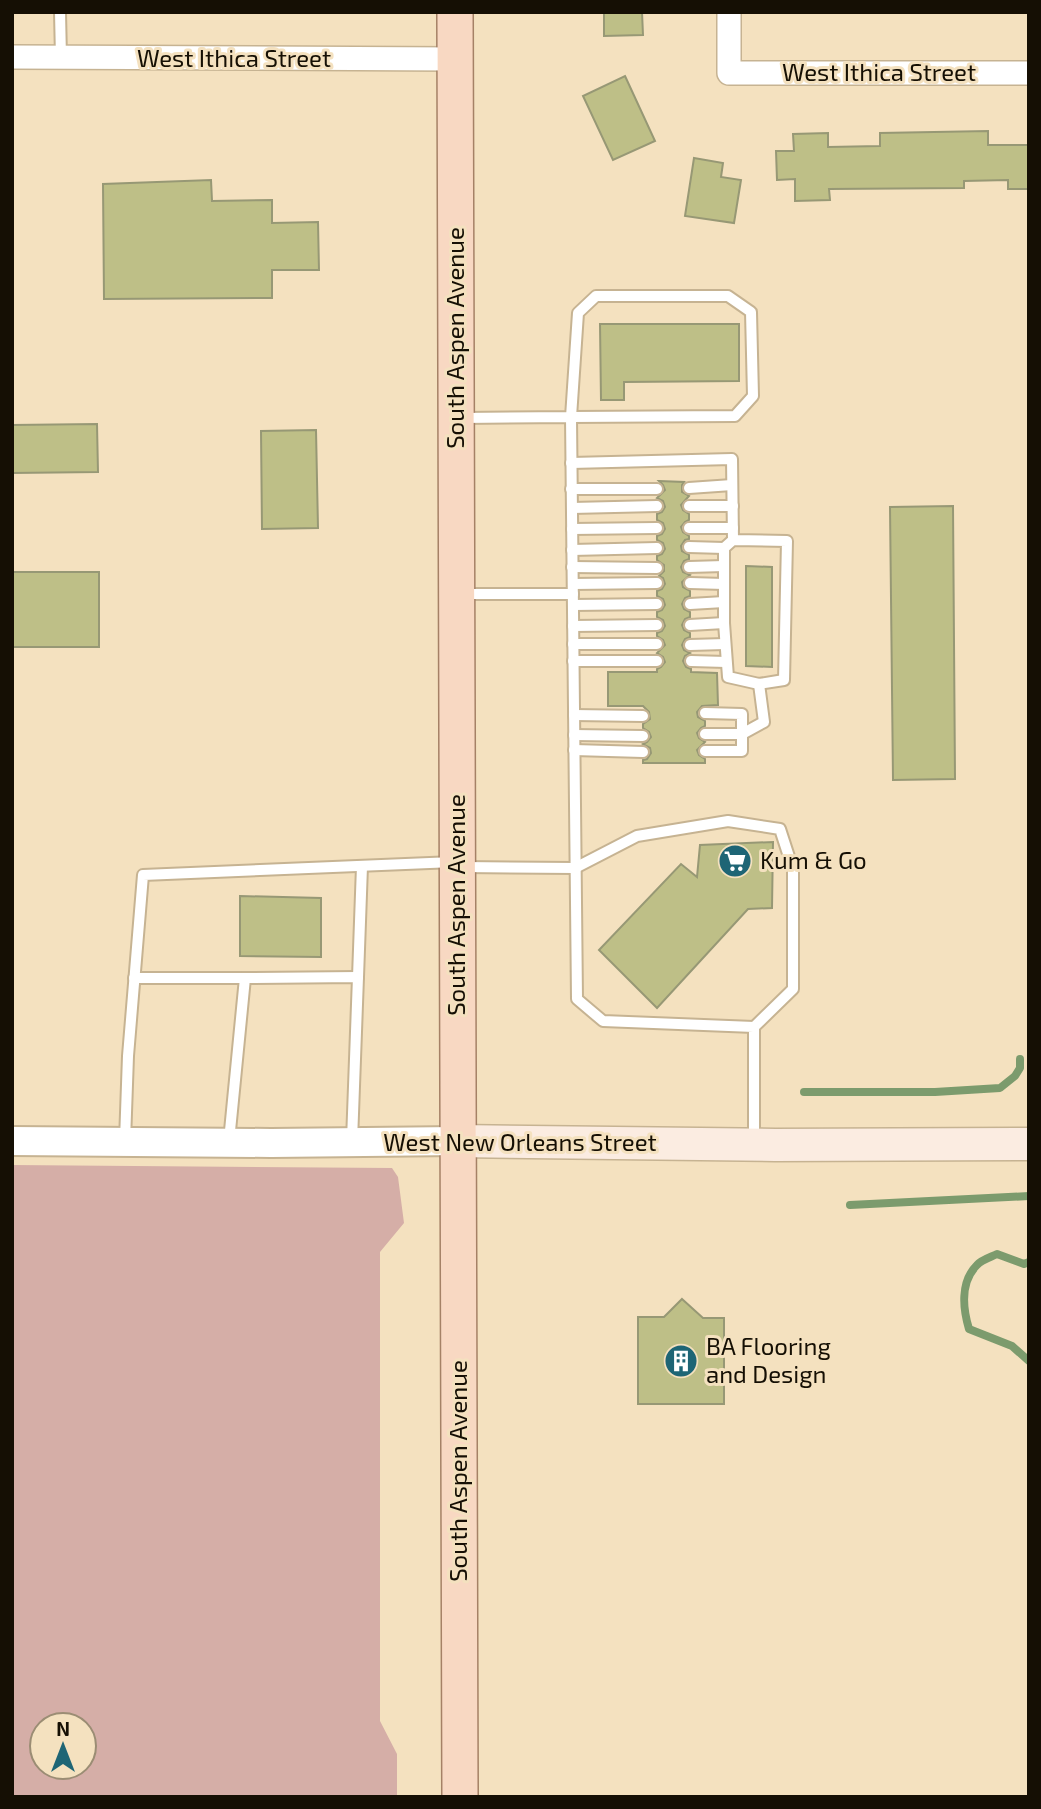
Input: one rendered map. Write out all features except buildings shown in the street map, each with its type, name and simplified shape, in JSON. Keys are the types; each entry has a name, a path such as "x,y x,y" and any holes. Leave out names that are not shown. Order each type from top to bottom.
{"main road":[{"name":"South Aspen Avenue","path":"455,12 460,1797"},
{"name":"West New Orleans Street","path":"458,1140 1029,1144"}],"street":[{"name":"West Ithica Street","path":"729,12 729,73 1029,73"},
{"name":"West Ithica Street","path":"12,57 455,59"},
{"name":"West New Orleans Street","path":"12,1141 458,1140"}],"lane":[{"path":"60,12 61,58"},
{"path":"456,418 571,417 735,416 753,396 751,312 728,296 596,296 578,313 571,417 571,489 577,999 603,1021 754,1027"},
{"path":"571,463 732,459 733,540"},
{"path":"689,488 732,485"},
{"path":"571,489 657,489"},
{"path":"572,509 657,506"},
{"path":"689,506 733,506"},
{"path":"689,528 733,527"},
{"path":"572,529 657,528"},
{"path":"690,547 724,548 733,540 787,541 785,680 759,684 728,677 724,623 724,548"},
{"path":"572,550 657,548"},
{"path":"690,566 724,566"},
{"path":"572,567 657,568"},
{"path":"572,594 657,583"},
{"path":"690,583 724,584"},
{"path":"456,594 572,594 657,604"},
{"path":"690,604 724,602"},
{"path":"690,625 724,623"},
{"path":"573,626 657,625"},
{"path":"573,644 657,645"},
{"path":"690,645 725,645"},
{"path":"573,661 657,661"},
{"path":"691,661 726,662"},
{"path":"705,734 742,734 764,722 759,684"},
{"path":"705,713 742,713 742,751 705,751"},
{"path":"574,715 643,716"},
{"path":"574,735 643,736"},
{"path":"574,750 643,752"},
{"path":"125,1141 142,875 362,866 575,868 637,836 728,821 780,829 793,869 793,989 754,1027 754,1144"},
{"path":"352,1142 362,866"},
{"path":"134,978 358,977"},
{"path":"229,1141 245,978"}],"shaded area":[{"path":"12,1165 392,1168 398,1177 404,1223 380,1252 380,1721 397,1754 397,1797 12,1797"}],"waterway":[{"path":"804,1092 935,1092 1000,1088 1015,1076 1020,1068 1020,1059"},
{"path":"850,1205 1029,1196"},
{"path":"1029,1262 1024,1264 997,1254 984,1260 968,1279 964,1296 969,1329 1012,1346 1029,1361"}],"place":[{"name":"Kum & Go","path":"735,861"},
{"name":"BA Flooring and Design","path":"681,1361"}]}
